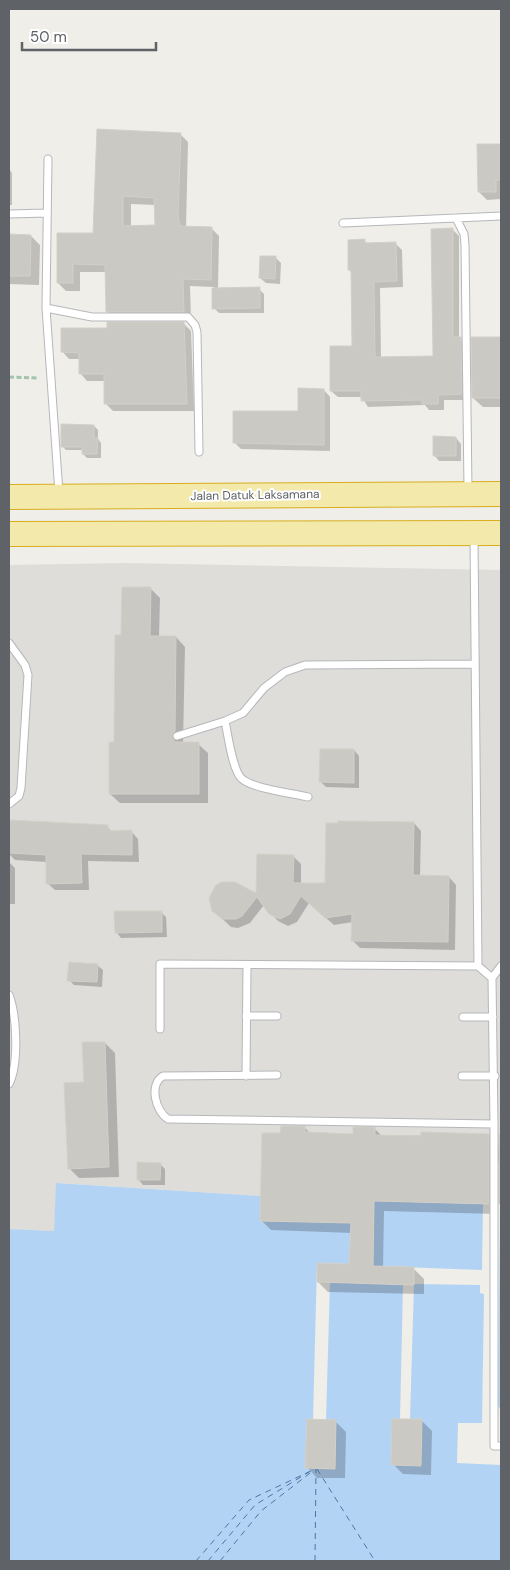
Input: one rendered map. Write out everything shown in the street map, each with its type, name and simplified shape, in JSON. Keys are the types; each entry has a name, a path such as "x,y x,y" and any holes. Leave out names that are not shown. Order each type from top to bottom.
{"highway":[{"name":"Jalan Datuk Laksamana","path":"9,497 501,494"},
{"path":"9,534 501,533"}],"lane":[{"path":"48,159 46,308 60,496"},
{"path":"9,214 46,213"},
{"path":"343,223 501,216"},
{"path":"456,218 464,234 465,245 468,493"},
{"path":"46,308 92,318 188,317 197,332 199,452"},
{"path":"474,534 478,966"},
{"path":"9,643 25,665 28,674 21,788 19,796 9,804"},
{"path":"177,736 225,722 243,713 264,688 285,672 305,665 475,664"},
{"path":"225,722 236,770 241,778 252,785 308,796"},
{"path":"160,1029 160,964 478,966 492,978"},
{"path":"246,1076 247,965"},
{"path":"498,1446 495,1076 492,978 501,966"},
{"path":"9,995 13,1007 15,1065 9,1084"},
{"path":"246,1016 278,1016"},
{"path":"463,1018 493,1018"},
{"path":"277,1075 163,1076 159,1078 156,1085 156,1106 159,1112 168,1119 494,1124"},
{"path":"462,1076 495,1076"}],"path":[{"path":"9,377 50,378"}],"shaded area":[{"path":"126,563 501,570 501,1204 260,1196 57,1183 54,1231 9,1229 9,565"}],"water":[{"path":"56,1183 260,1196 501,1204 501,1561 9,1561 9,1229 54,1231"}],"pier":[{"path":"260,1196 374,1201 373,1266 482,1270 483,1204 500,1204 498,1406 501,1410 501,1465 457,1463 458,1423 482,1423 484,1294 480,1293 480,1285 414,1284 410,1419 422,1419 391,1465 393,1419 400,1419 403,1285 330,1282 326,1420 336,1420 335,1469 305,1468 307,1419 313,1419 317,1263 349,1264 351,1223 260,1221"}],"building":[{"path":"97,129 181,133 178,215 180,226 212,227 211,280 183,279 184,312 106,312 105,265 73,264 73,283 57,283 57,233 93,233","holes":["123,196 154,198 155,225 123,226"]},
{"path":"477,144 501,144 501,180 496,180 496,192 478,192"},
{"path":"453,228 453,337 461,337 462,394 438,395 438,404 422,404 422,400 361,401 361,391 330,391 330,346 352,346 351,270 348,270 348,240 365,239 365,243 396,242 397,281 374,282 375,357 433,356 431,229"},
{"path":"9,234 31,235 30,276 9,276"},
{"path":"260,256 276,256 275,279 259,278"},
{"path":"260,287 260,308 212,309 212,288"},
{"path":"107,322 184,322 187,404 104,404 104,374 79,374 79,353 61,352 61,328 107,328"},
{"path":"471,337 501,337 501,398 472,398"},
{"path":"298,388 324,389 324,445 233,443 233,411 298,411"},
{"path":"61,424 94,425 94,438 98,438 97,454 82,454 82,447 61,447"},
{"path":"433,436 456,437 456,456 433,456"},
{"path":"122,587 151,587 150,636 176,636 175,731 172,737 175,742 199,742 199,794 109,794 109,742 114,742 115,635 121,635"},
{"path":"320,749 354,749 354,783 319,782"},
{"path":"9,820 108,825 108,831 132,830 132,855 81,854 82,883 46,884 46,855 9,853"},
{"path":"338,821 414,822 413,875 449,876 448,942 351,941 352,914 325,918 301,896 290,914 280,919 269,914 257,897 242,916 236,919 222,919 212,911 209,898 216,885 222,882 235,882 256,893 257,854 294,855 293,883 325,883 326,823 338,823"},
{"path":"114,911 162,911 162,932 115,933"},
{"path":"69,962 98,964 97,982 67,981"},
{"path":"82,1042 105,1042 109,1167 68,1169 64,1083 84,1082"},
{"path":"281,1126 305,1126 305,1132 353,1134 353,1127 375,1127 375,1135 421,1136 421,1132 489,1134 489,1204 374,1201 373,1266 414,1267 414,1285 317,1282 317,1263 349,1264 351,1223 260,1221 262,1133 280,1133"},
{"path":"499,1134 501,1134 501,1204 499,1204"},
{"path":"137,1162 161,1163 160,1180 137,1180"},
{"path":"307,1419 336,1420 335,1469 305,1468"},
{"path":"392,1419 422,1419 421,1466 391,1465"}],"ferry route":[{"path":"196,1561 249,1500 315,1469"},
{"path":"315,1561 316,1469"},
{"path":"317,1469 375,1561"},
{"path":"220,1561 261,1511 314,1470"},
{"path":"208,1561 255,1505 309,1472"}]}
